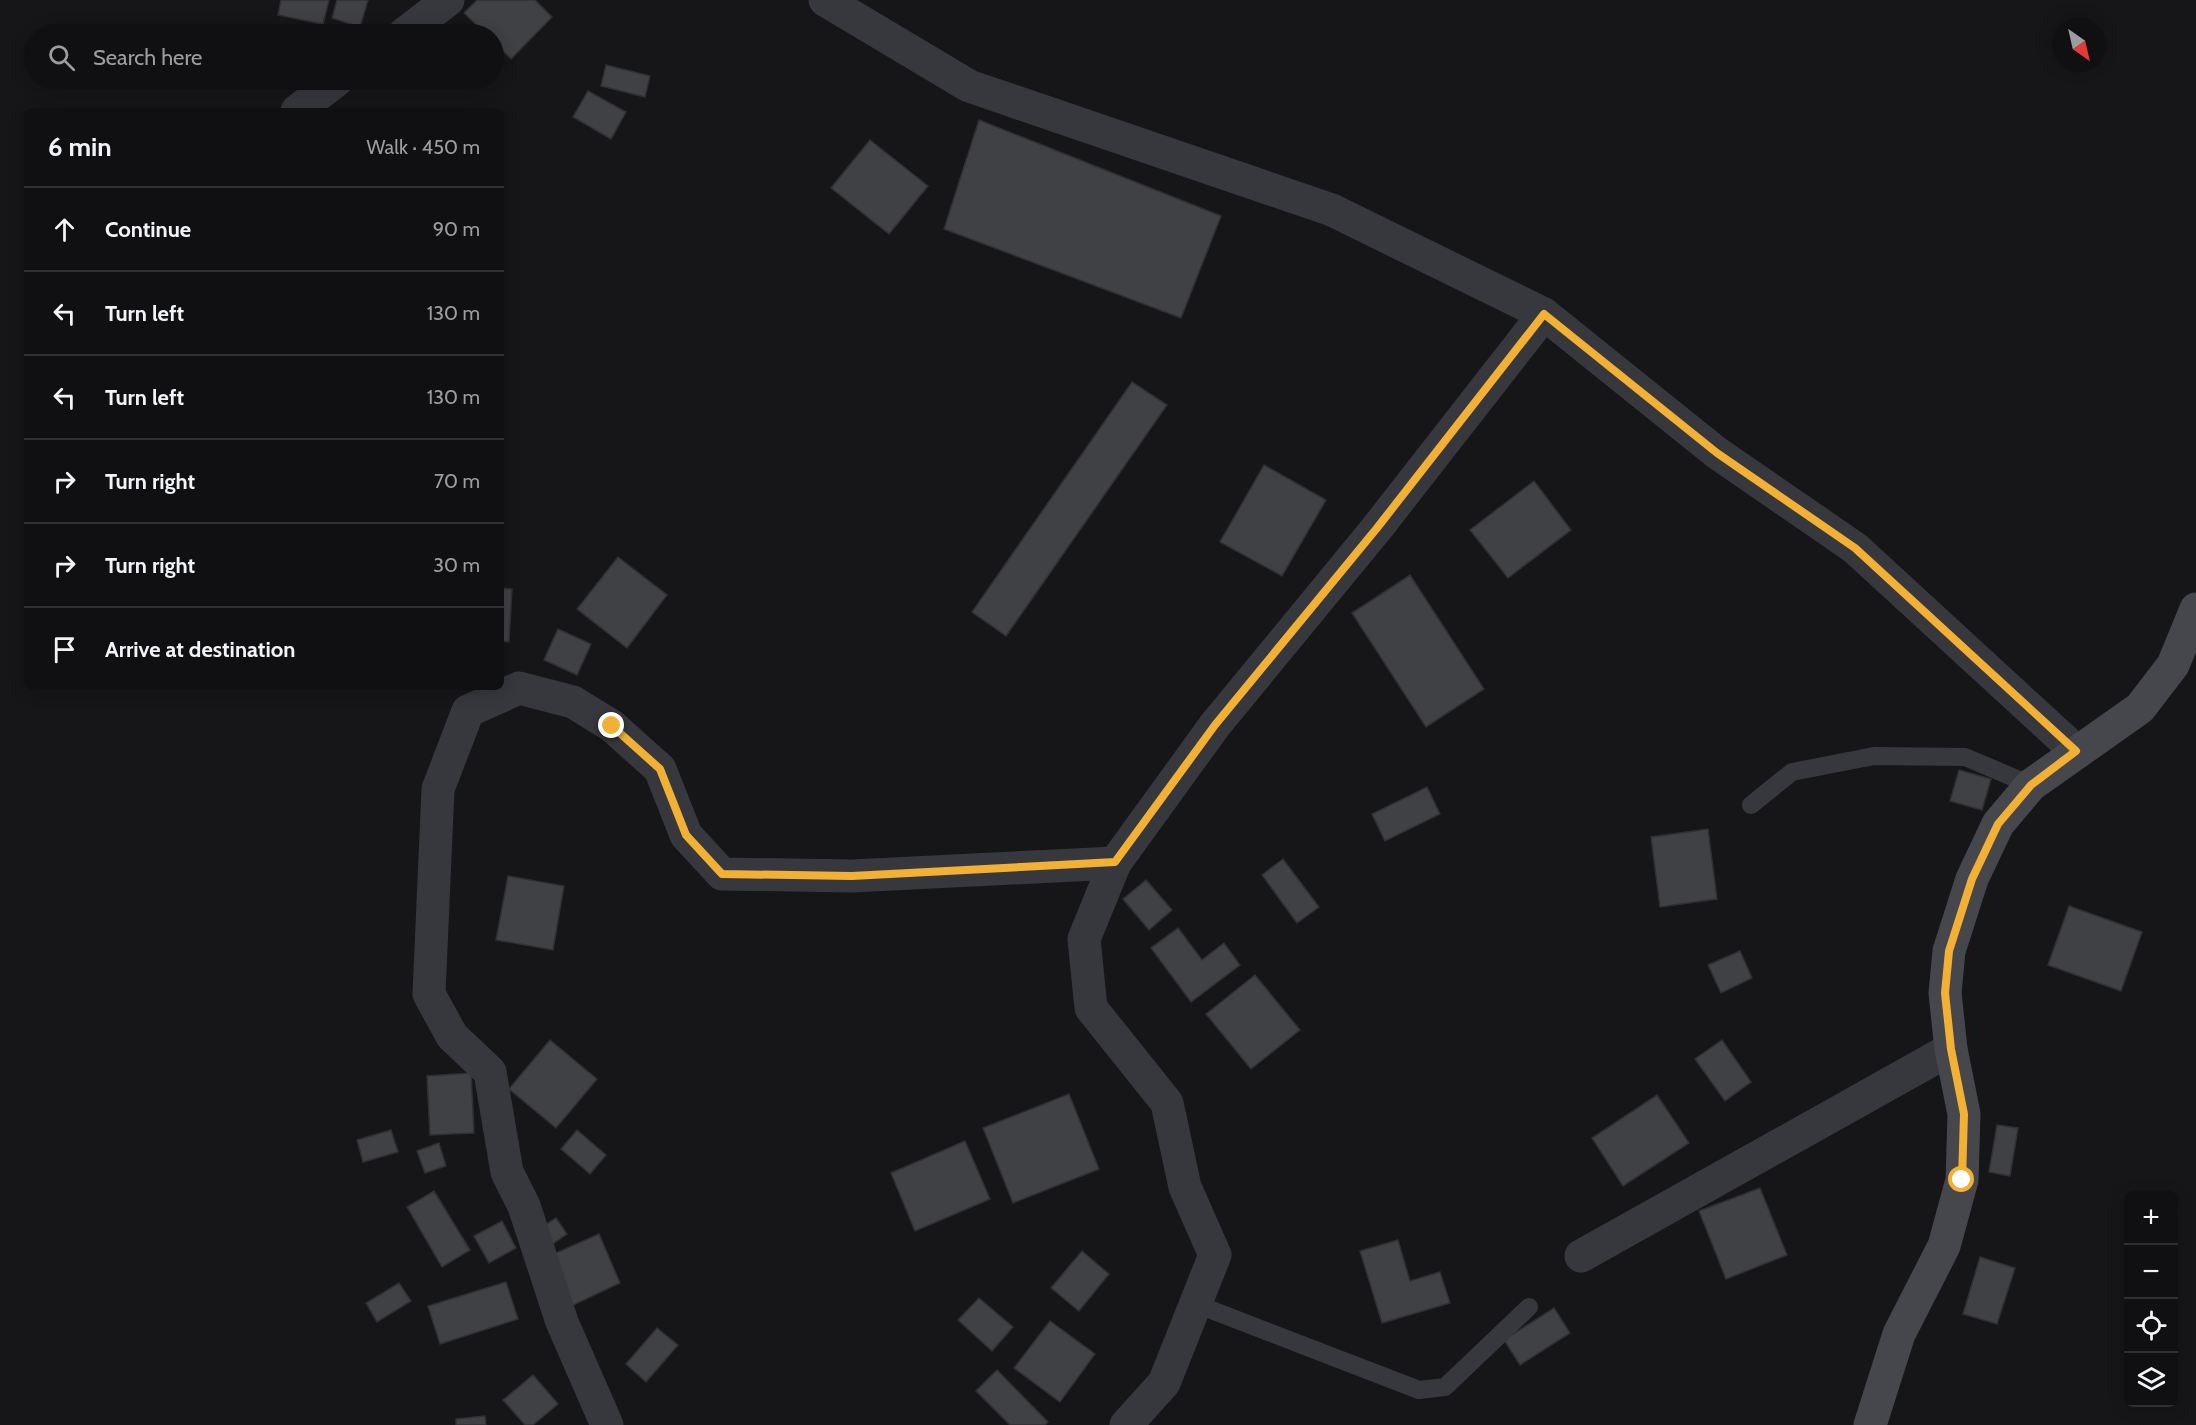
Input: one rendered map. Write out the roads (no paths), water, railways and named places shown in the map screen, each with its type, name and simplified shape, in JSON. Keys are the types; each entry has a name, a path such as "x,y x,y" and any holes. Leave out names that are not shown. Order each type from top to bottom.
{"main road":[{"path":"1870,1425 1899,1334 1944,1246 1962,1180 1964,1114 1951,1049 1945,993 1949,951 1972,879 1994,833 2031,785 2076,751 2140,708 2173,666 2196,609"}],"street":[{"path":"417,24 448,0"},
{"path":"825,0 969,86 1332,210 1544,314 1717,453 1855,548 2076,751"},
{"path":"301,108 324,90"},
{"path":"1126,1425 1164,1383 1215,1255 1185,1187 1167,1103 1091,1008 1084,939 1115,862 1215,725 1377,528 1544,314"},
{"path":"608,1425 562,1322 524,1206 507,1172 490,1072 452,1036 429,994 438,789 468,711 519,688 573,702 612,726 660,769 686,835 722,874 852,876 1115,862"},
{"path":"1581,1256 1951,1049"}],"lane":[{"path":"1751,805 1792,772 1874,756 1965,757 2031,785"},
{"path":"1196,1304 1419,1390 1445,1387 1529,1307"}]}
